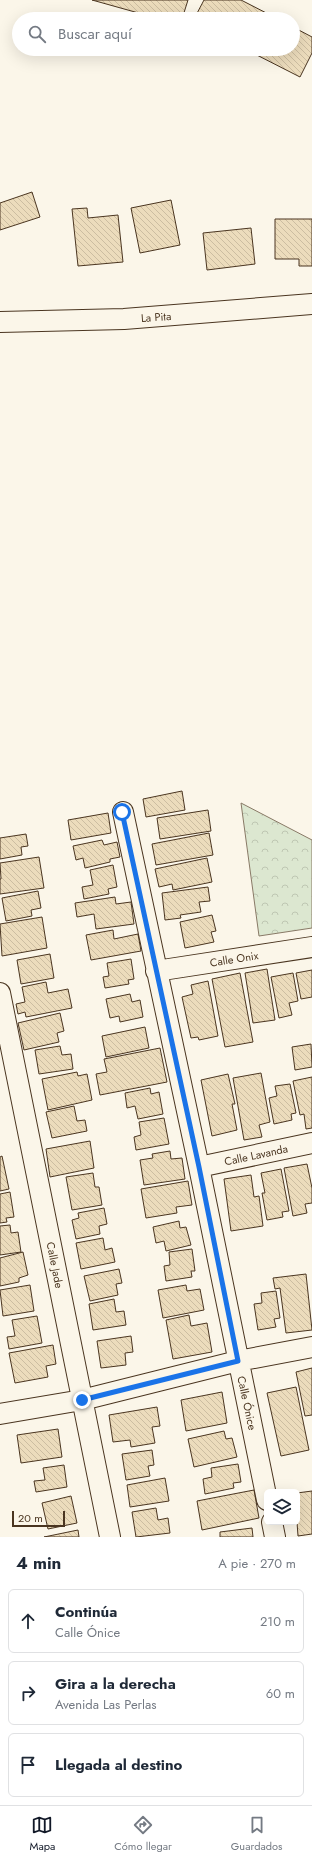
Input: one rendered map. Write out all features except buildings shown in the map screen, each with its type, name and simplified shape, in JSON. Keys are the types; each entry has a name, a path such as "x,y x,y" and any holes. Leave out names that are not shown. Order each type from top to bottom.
{"street":[{"name":"La Pita","path":"0,322 124,319 312,304"},
{"name":"Calle Ónice","path":"122,812 199,1167 265,1489"},
{"name":"Calle Onix","path":"156,971 312,947"},
{"name":"Calle Jade","path":"0,993 110,1537"},
{"name":"Calle Lavanda","path":"199,1167 312,1143"},
{"path":"0,1414 82,1400 238,1361 312,1347"},
{"path":"273,1525 275,1537"}],"green space":[{"path":"241,803 312,840 312,928 259,936"}],"route":[{"path":"82,1400 238,1361 199,1167 122,812"}]}
